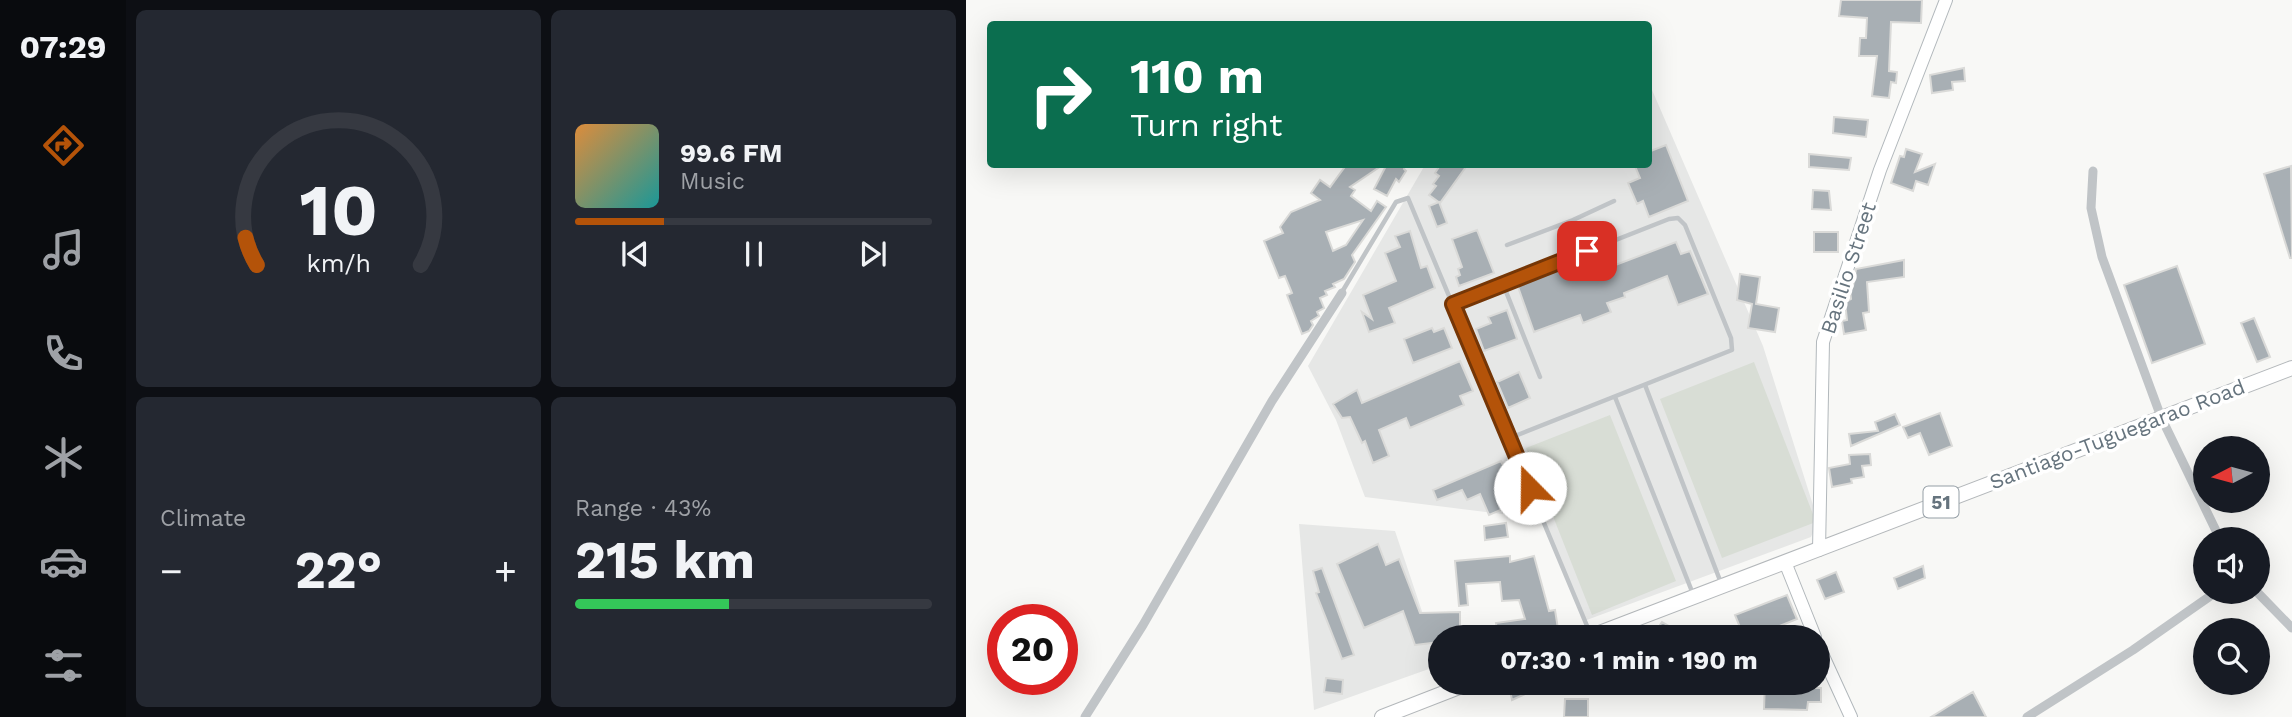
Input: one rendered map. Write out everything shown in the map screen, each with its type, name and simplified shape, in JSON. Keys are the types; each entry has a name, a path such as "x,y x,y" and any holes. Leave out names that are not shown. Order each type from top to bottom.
{"main road":[{"name":"Santiago-Tuguegarao Road","path":"1621,625 2292,368"},
{"path":"1382,717 1439,695"}],"street":[{"name":"Basilio Street","path":"1819,550 1823,342 1880,170 1946,0"},
{"path":"2093,171 2091,208 2094,229 2161,417 2214,527"},
{"path":"1085,717 1143,625 1272,401 1342,293"},
{"path":"1785,562 1810,625"},
{"path":"2027,717 2133,650 2199,604"},
{"path":"2268,604 2292,628"},
{"path":"1830,671 1851,717"}],"lane":[{"path":"1342,293 1396,202 1405,198 1412,204 1585,625"},
{"path":"1507,245 1614,201"},
{"path":"1453,304 1669,219 1678,218 1685,225 1731,338 1732,350 1728,354 1510,438"},
{"path":"1573,220 1587,251"},
{"path":"1503,284 1540,377"},
{"path":"1645,385 1723,587"},
{"path":"1615,397 1694,597"}],"shaded area":[{"path":"1652,90 1763,346 1818,521 1811,537 1584,621 1542,519 1365,497 1336,420 1308,366 1423,168 1652,168"},
{"path":"1754,362 1816,522 1722,558 1660,399"},
{"path":"1610,415 1676,581 1592,615 1526,448"},
{"path":"1299,524 1395,531 1428,629 1428,669 1314,710"}],"building":[{"path":"1841,0 1922,0 1921,23 1891,22 1889,71 1897,72 1896,83 1891,82 1889,98 1872,96 1877,56 1859,56 1860,38 1866,38 1867,18 1839,16"},
{"path":"1964,68 1965,81 1952,82 1953,90 1932,93 1930,75"},
{"path":"1834,117 1868,120 1866,137 1833,133"},
{"path":"1666,145 1688,201 1649,217 1643,201 1637,204 1628,183 1640,178 1636,168 1652,168 1652,150"},
{"path":"1906,149 1922,154 1915,172 1935,164 1928,185 1916,181 1913,191 1891,183 1900,156 1904,157"},
{"path":"1809,154 1851,158 1849,170 1809,167"},
{"path":"2291,166 2292,258 2290,258 2264,174"},
{"path":"1344,168 1378,168 1350,187 1355,190 1351,196 1371,211 1377,201 1386,207 1352,255 1355,262 1344,279 1333,284 1335,287 1325,291 1327,295 1320,298 1324,308 1317,312 1319,316 1311,321 1313,325 1309,331 1302,334 1287,295 1292,293 1285,276 1279,278 1264,241 1283,233 1280,227 1291,212 1320,200 1311,193 1320,180 1330,187","holes":["1363,220 1346,245 1333,251 1326,232"]},
{"path":"1385,168 1404,168 1406,171 1399,182 1396,179 1387,196 1374,189"},
{"path":"1438,168 1465,168 1440,203 1429,195 1439,176 1435,173"},
{"path":"1813,190 1829,191 1831,210 1812,209"},
{"path":"1439,202 1447,223 1437,227 1429,206"},
{"path":"1477,230 1494,273 1459,286 1456,277 1460,275 1458,269 1462,267 1452,239"},
{"path":"1410,231 1421,268 1427,266 1435,288 1389,308 1395,323 1369,332 1362,312 1372,319 1363,295 1396,281 1385,253 1400,247 1395,236"},
{"path":"1814,232 1838,232 1838,252 1814,252"},
{"path":"1676,242 1681,254 1690,251 1708,294 1678,305 1667,276 1624,293 1625,297 1607,303 1611,312 1583,323 1580,315 1534,332 1517,284 1558,268 1561,274 1593,262 1597,272"},
{"path":"1904,260 1904,277 1867,282 1869,312 1863,313 1866,330 1844,334 1842,321 1847,320 1845,302 1851,299 1850,290 1856,269"},
{"path":"2177,266 2205,344 2152,363 2124,285"},
{"path":"1740,274 1760,277 1756,304 1779,308 1775,332 1748,328 1752,304 1737,300"},
{"path":"1507,310 1517,339 1484,351 1476,329 1491,323 1488,317"},
{"path":"2254,318 2270,357 2257,362 2241,323"},
{"path":"1432,328 1434,332 1444,328 1452,348 1413,363 1404,339"},
{"path":"1460,361 1473,391 1460,396 1464,405 1410,428 1406,418 1379,430 1389,456 1373,463 1365,441 1362,443 1350,417 1342,418 1333,404 1357,390 1362,403"},
{"path":"1519,372 1530,398 1508,408 1497,382"},
{"path":"1940,413 1952,446 1929,455 1920,433 1908,438 1903,427"},
{"path":"1895,414 1900,425 1851,446 1849,434 1878,431 1875,422"},
{"path":"1870,454 1871,465 1862,466 1864,477 1851,479 1852,483 1832,487 1829,468 1850,464 1849,455"},
{"path":"1501,461 1519,502 1489,515 1480,494 1467,500 1462,490 1437,500 1433,490"},
{"path":"1506,523 1508,537 1485,540 1484,526"},
{"path":"1378,544 1386,565 1399,559 1420,613 1460,612 1460,625 1428,625 1428,643 1415,645 1403,611 1364,628 1337,564"},
{"path":"1510,556 1510,562 1534,556 1549,611 1555,610 1557,625 1496,625 1525,619 1519,600 1502,601 1500,582 1466,584 1468,605 1459,606 1455,561"},
{"path":"1923,566 1925,578 1898,589 1894,578"},
{"path":"1322,568 1354,655 1342,659 1316,593 1319,592 1313,571"},
{"path":"1836,572 1844,592 1825,599 1817,580"},
{"path":"1787,595 1797,619 1782,625 1739,625 1735,615"},
{"path":"1326,678 1343,680 1342,694 1324,692"},
{"path":"1973,692 1986,717 1931,717 1952,704"},
{"path":"1765,695 1821,695 1821,702 1808,702 1807,710 1764,709"},
{"path":"1565,699 1588,699 1588,717 1564,717"}],"route":[{"path":"1530,488 1453,304 1587,251"}]}
